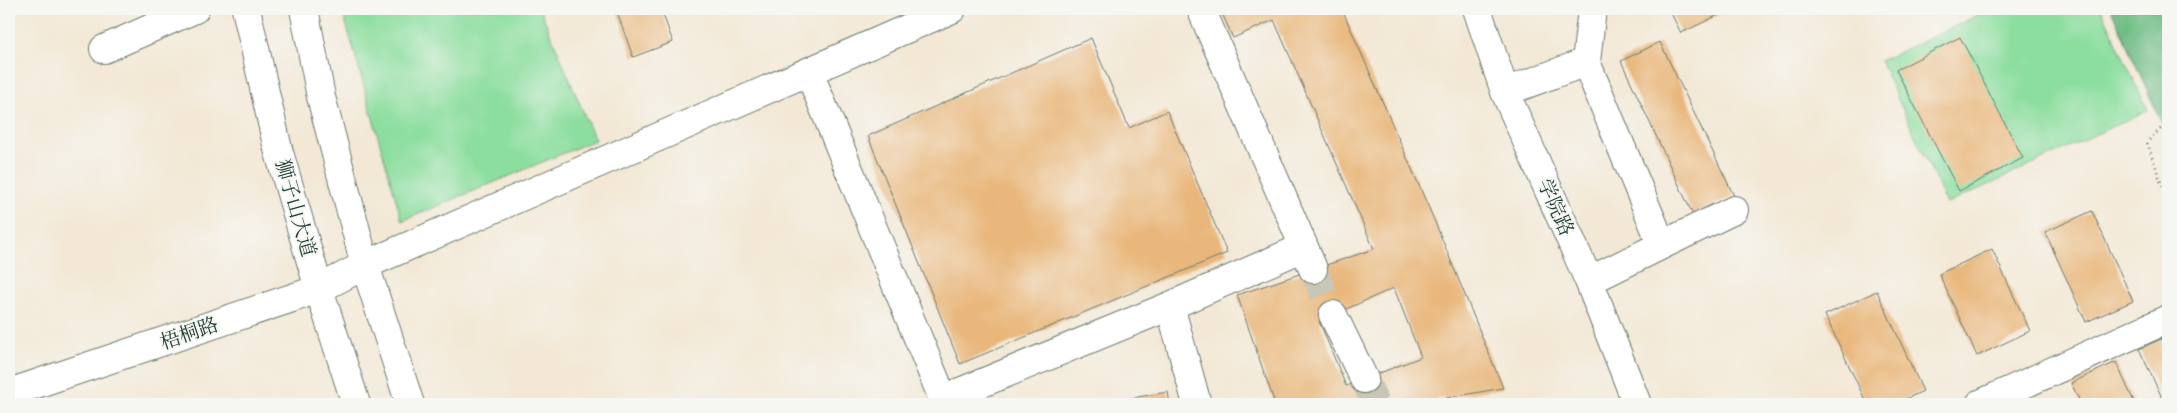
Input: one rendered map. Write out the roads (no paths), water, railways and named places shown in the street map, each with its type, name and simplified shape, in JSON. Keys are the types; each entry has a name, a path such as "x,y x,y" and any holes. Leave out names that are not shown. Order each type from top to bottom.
{"street":[{"path":"104,49 195,9"},
{"name":"狮子山大道","path":"246,9 278,148 319,289 356,404"},
{"path":"304,9 321,97 365,265 410,404"},
{"name":"梧桐路","path":"9,393 319,289 365,265 952,9"},
{"path":"809,72 943,399 1170,306 1309,258 1201,9"},
{"name":"学院路","path":"1477,9 1505,92 1590,281 1629,403"},
{"path":"1592,9 1586,62 1662,245"},
{"path":"1505,92 1586,62"},
{"path":"1590,281 1734,210"},
{"path":"1170,306 1197,404"},
{"path":"1333,315 1364,379"},
{"path":"1980,404 2168,319"}],"tunnel":[{"path":"1313,269 1333,315"},
{"path":"1364,379 1376,404"}]}
